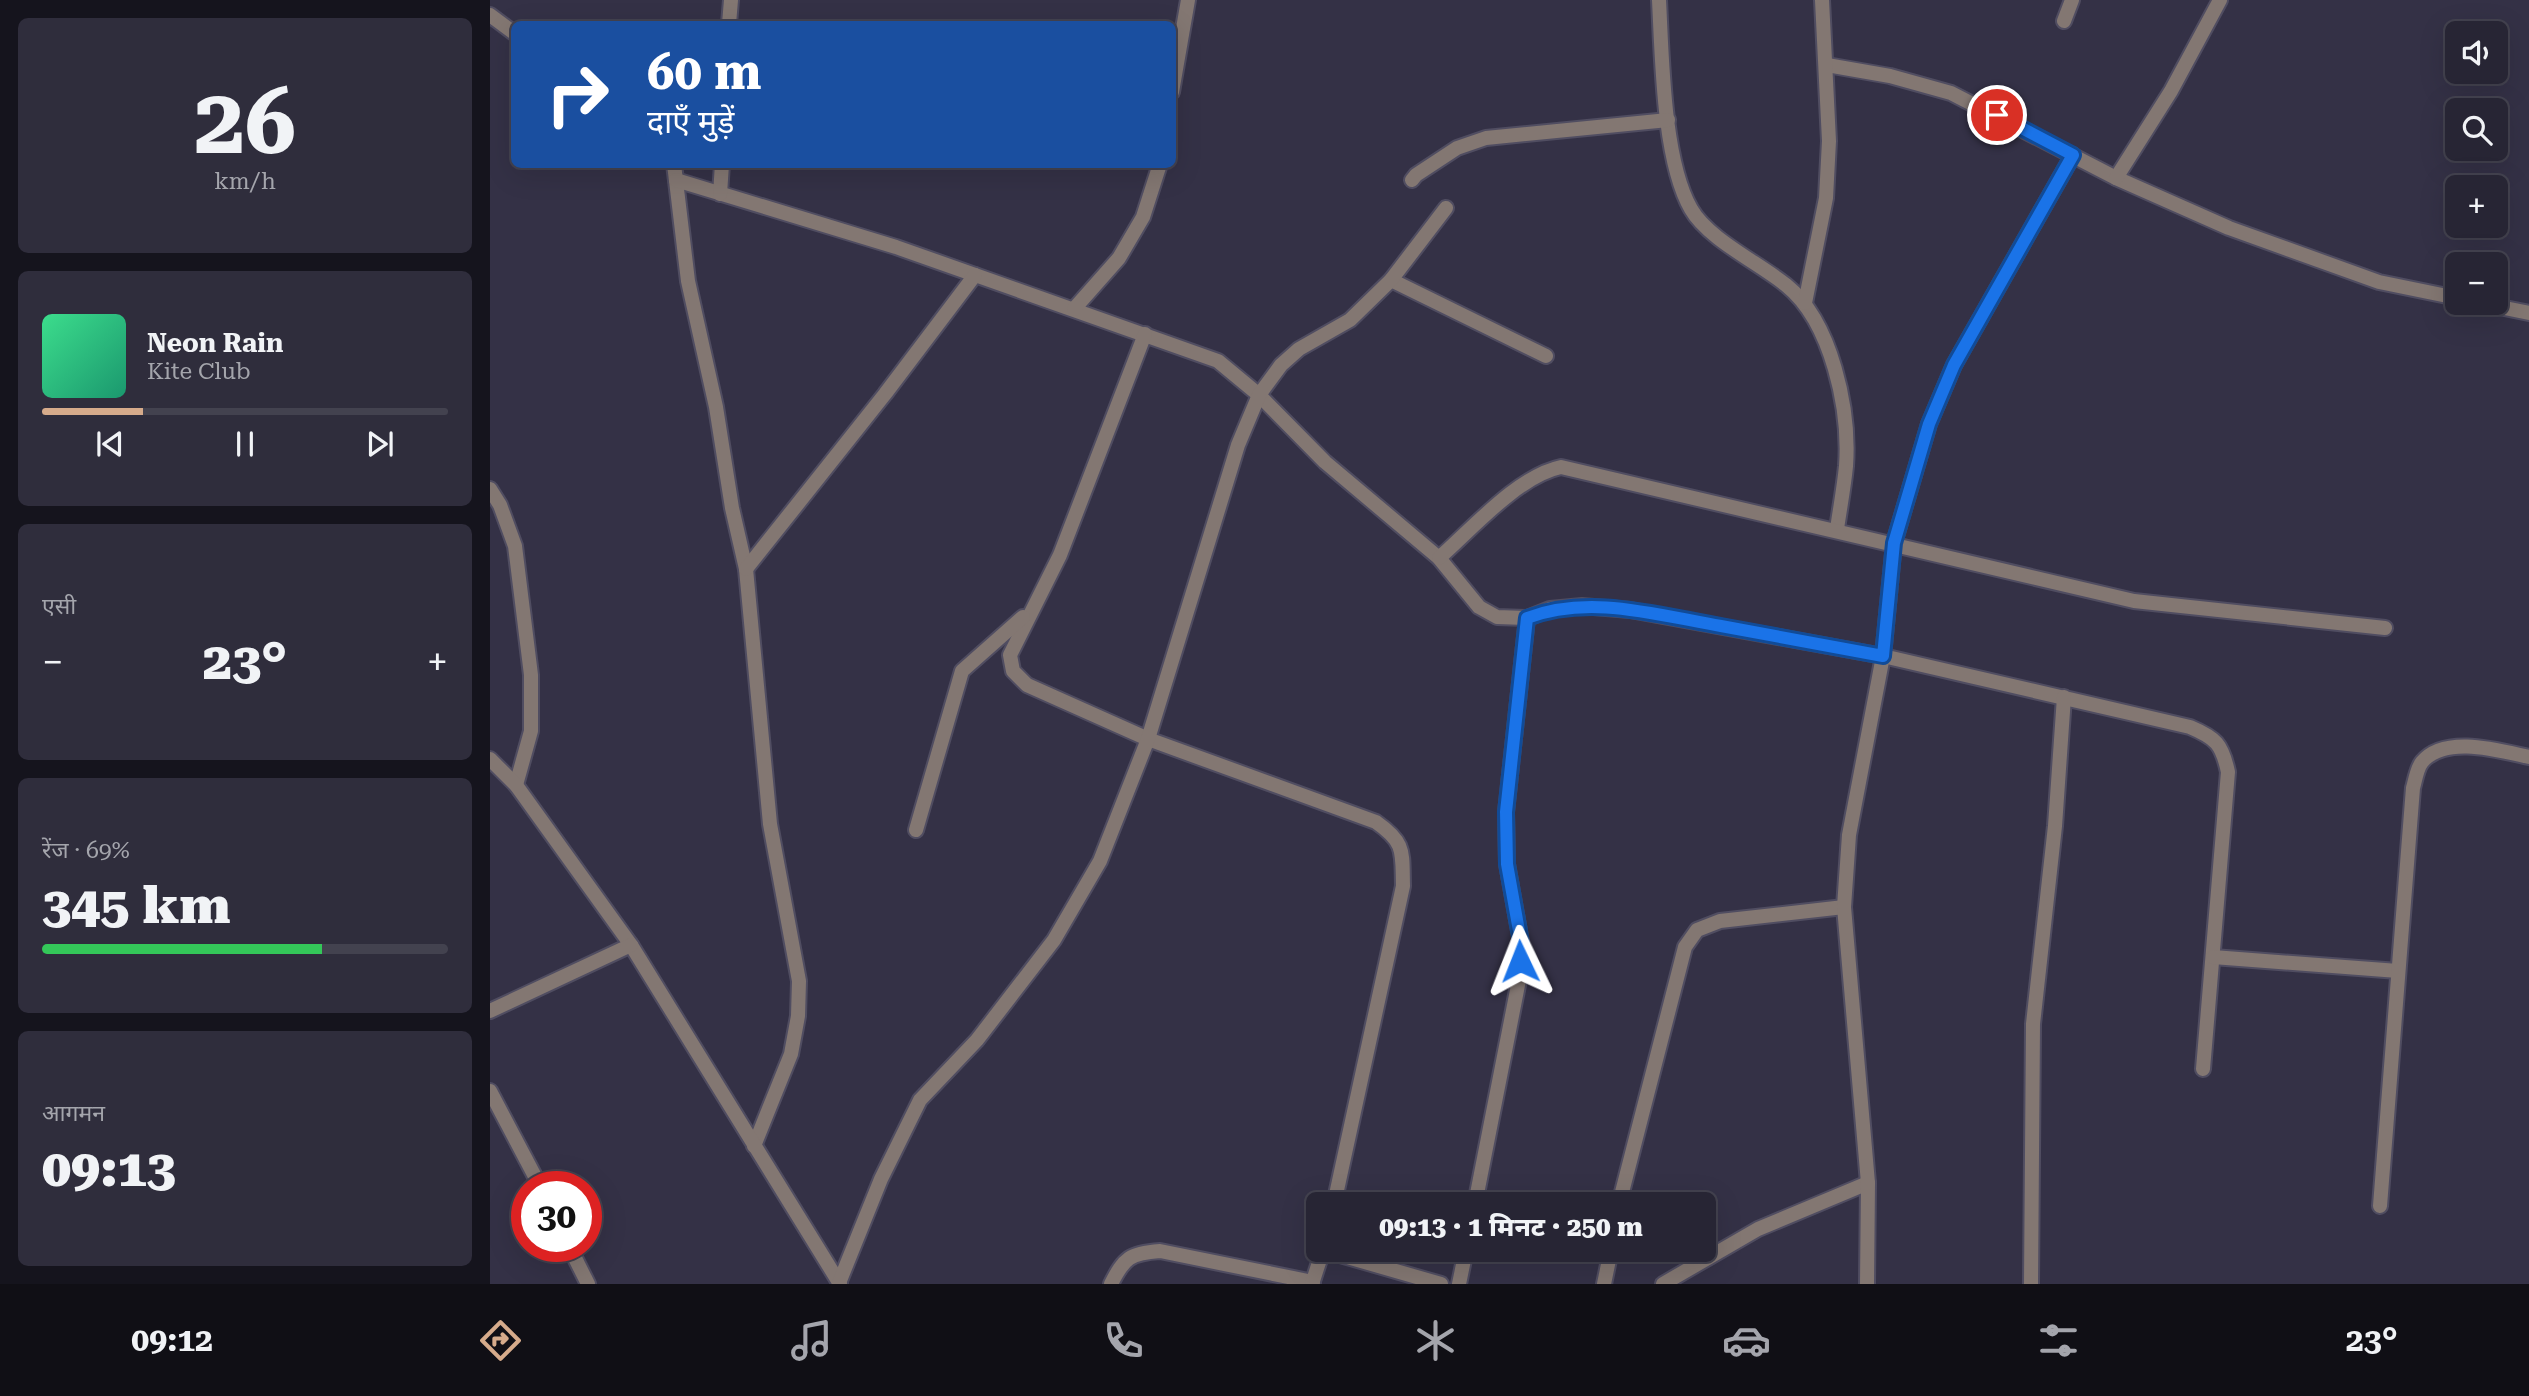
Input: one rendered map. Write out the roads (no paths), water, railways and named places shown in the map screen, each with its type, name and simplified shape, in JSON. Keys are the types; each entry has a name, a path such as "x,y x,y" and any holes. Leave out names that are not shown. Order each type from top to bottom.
{"street":[{"path":"729,21 730,0"},
{"path":"1176,69 1188,0"},
{"path":"1659,0 1668,120 1679,183 1692,211 1716,234 1787,285 1805,303 1828,349 1845,416 1846,466 1837,529"},
{"path":"1805,303 1826,198 1829,141 1822,0"},
{"path":"2064,21 2072,0"},
{"path":"2116,178 2171,91 2220,0"},
{"path":"490,15 511,31"},
{"path":"1827,65 1890,76 1951,93 2116,178 2229,228 2379,282 2445,296"},
{"path":"1412,180 1416,174 1457,148 1486,138 1668,120"},
{"path":"1867,1284 1868,1183 1844,907 1849,835 1883,656 1894,543 1929,424 1954,365 2073,155"},
{"path":"674,168 688,281 716,407 732,508 746,569 770,824 799,981 798,1016 791,1054 754,1146"},
{"path":"720,194 722,168"},
{"path":"1074,309 1125,248 1143,217 1159,168"},
{"path":"676,180 975,275 1218,361 1259,395 1325,462 1439,558 1479,607 1497,617 1527,618 1550,609 1582,606 1630,610 1883,656 2190,727 2212,736 2224,754 2228,772 2203,1069"},
{"path":"840,1284 881,1179 920,1100 977,1040 1054,940 1100,861 1148,739 1238,445 1259,395 1282,365 1299,349 1350,320 1391,280 1446,208"},
{"path":"746,569 885,394 975,275"},
{"path":"1391,280 1546,356"},
{"path":"2508,309 2529,313"},
{"path":"1145,334 1060,555 1010,654 1013,671 1027,685 1148,739 1376,822 1396,836 1402,855 1403,886 1337,1192"},
{"path":"1439,558 1520,487 1545,470 1561,467 1837,529 2134,601 2385,628"},
{"path":"490,489 515,546 531,675 531,731 516,785"},
{"path":"916,830 962,671 1030,611"},
{"path":"1477,1192 1518,981 1521,942 1507,864 1506,812 1527,618"},
{"path":"2031,1284 2033,1024 2055,826 2064,697"},
{"path":"2380,1206 2413,788 2422,762 2440,751 2478,745 2529,757"},
{"path":"490,759 516,785 631,945 840,1284"},
{"path":"1622,1192 1685,947 1697,930 1720,920 1844,907"},
{"path":"490,1011 631,945"},
{"path":"2213,957 2398,971"},
{"path":"490,1091 532,1171"},
{"path":"1664,1284 1758,1229 1868,1183"},
{"path":"1111,1284 1120,1265 1136,1252 1160,1251 1312,1283 1319,1262"},
{"path":"577,1262 588,1284"},
{"path":"1365,1262 1441,1284"},
{"path":"1459,1284 1464,1262"},
{"path":"1604,1284 1609,1262"}]}
